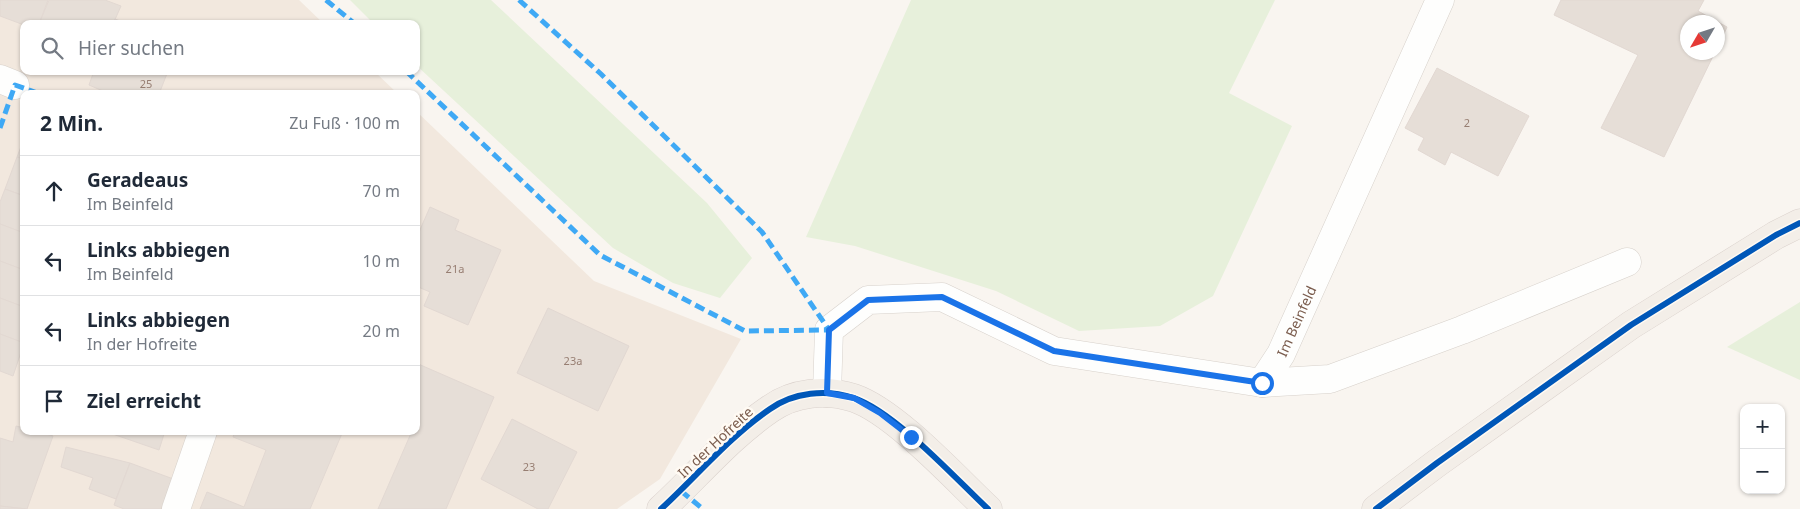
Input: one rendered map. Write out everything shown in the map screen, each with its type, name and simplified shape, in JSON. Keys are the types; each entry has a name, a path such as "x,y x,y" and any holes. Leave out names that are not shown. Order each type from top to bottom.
{"main road":[{"path":"1376,509 1437,463 1631,325 1800,223"},
{"name":"In der Hofreite","path":"661,509 742,430 772,407 802,394 827,393 854,398 880,413 911,437 988,509"}],"lane":[{"name":"Im Beinfeld","path":"1262,383 1281,354 1440,0"},
{"path":"827,393 829,330 868,300 942,297 1054,351 1262,383 1330,379 1462,330 1627,262"},
{"path":"176,509 202,435"}],"shaded area":[{"path":"0,0 299,0 320,20 20,20 20,75 378,75 394,90 20,90 20,435 420,435 420,115 594,281 741,339 660,479 617,509 0,509"}],"green space":[{"path":"350,0 491,0 707,203 752,258 720,298 673,283 613,248 420,69 420,20 370,20"},
{"path":"911,0 1275,0 1229,93 1292,126 1213,296 1160,326 1079,331 996,291 855,246 806,237"},
{"path":"1800,302 1800,380 1727,347"}],"building":[{"path":"0,0 48,0 40,20 20,20 20,24 0,16"},
{"path":"49,0 105,0 121,6 115,20 41,20"},
{"path":"1561,0 1704,0 1698,11 1705,15 1680,15 1680,60 1711,60 1664,157 1601,128 1638,55 1554,15"},
{"path":"1437,68 1529,116 1498,176 1451,152 1445,165 1418,150 1424,138 1405,128"},
{"path":"93,75 166,75 161,90 101,90 89,85"},
{"path":"17,157 20,158 20,195 5,189"},
{"path":"5,189 20,195 20,232 0,224 0,202"},
{"path":"430,207 459,220 455,230 501,250 468,325 424,306 430,292 420,288 420,230"},
{"path":"0,224 20,232 20,268 0,261"},
{"path":"0,261 20,268 20,306 0,298"},
{"path":"0,298 20,306 20,342 0,334"},
{"path":"548,308 629,346 598,411 517,373"},
{"path":"0,334 20,342 20,355 13,376 0,371"},
{"path":"420,365 494,397 446,509 378,509 410,435 420,435"},
{"path":"512,419 577,452 548,509 538,509 481,479"},
{"path":"16,426 20,427 20,435 53,436 27,509 0,506 0,438 13,442"},
{"path":"116,435 164,435 159,450"},
{"path":"234,435 341,435 310,509 200,509 207,492 244,507 266,450 233,437"},
{"path":"66,447 130,463 116,499 89,489 93,478 61,467"},
{"path":"130,463 176,480 166,509 124,509 114,505"},
{"path":"0,506 26,509 0,509"}],"marked path":[{"path":"326,0 350,20"},
{"path":"519,0 601,74 762,232 829,330"},
{"path":"410,75 600,255 745,331 829,330"},
{"path":"0,128 15,85 29,90"},
{"path":"681,491 703,509"}],"cycle path":[{"path":"1376,509 1437,463 1631,325 1776,235 1800,223"},
{"path":"661,509 727,444 770,409 789,399 821,393 854,398 888,417 924,447 988,509"}],"route":[{"path":"911,437 880,413 854,398 827,393 829,330 868,300 942,297 1054,351 1262,383"}]}
